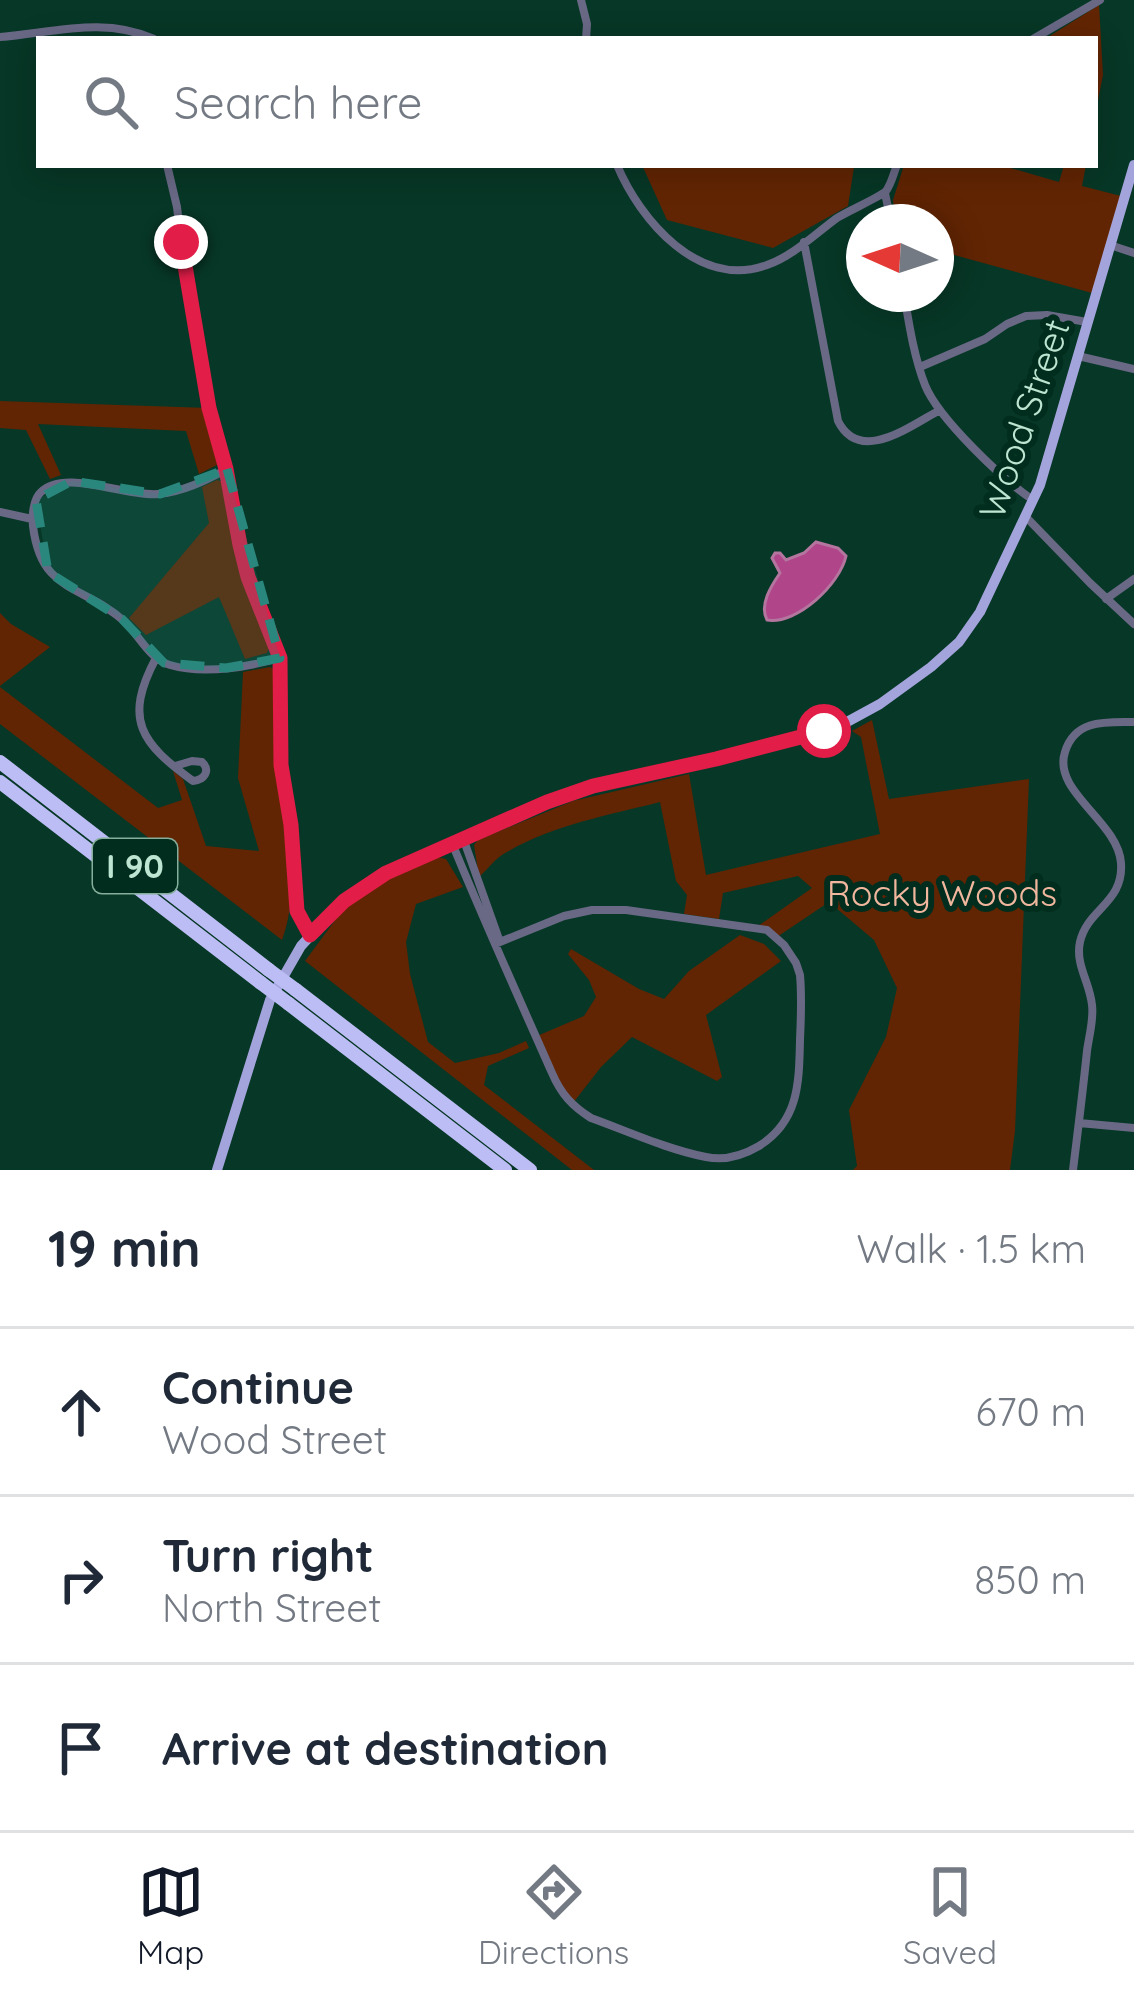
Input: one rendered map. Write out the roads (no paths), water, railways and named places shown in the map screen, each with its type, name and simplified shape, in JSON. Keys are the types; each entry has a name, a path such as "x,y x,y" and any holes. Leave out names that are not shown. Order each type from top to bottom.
{"highway":[{"name":"I 90","path":"0,762 505,1170"},
{"name":"I 90","path":"0,782 265,976"},
{"name":"I 90","path":"292,997 530,1170"}],"main road":[{"name":"Wood Street","path":"217,1170 270,1000 310,935 364,886 585,788 800,737 859,717 931,667 967,633 1034,500 1134,169"}],"street":[{"path":"581,0 586,36"},
{"path":"1039,36 1100,0"},
{"path":"0,37 83,28 132,34"},
{"path":"167,168 209,408 248,577 280,658 281,765 297,911 310,935"},
{"path":"619,168 653,224 678,247 726,268 775,262 858,205 885,193"},
{"path":"887,204 885,193 896,168"},
{"path":"804,242 838,421 845,434 872,443 940,410"},
{"path":"1111,245 1134,253"},
{"path":"908,312 920,368 940,410 1013,485 1034,500"},
{"path":"920,368 1026,316 1089,322"},
{"path":"1078,356 1134,369"},
{"path":"226,469 187,488 160,494 125,493 84,482 59,484 39,493 32,519 43,563 53,578 122,619 156,658 175,667 246,667 280,658"},
{"path":"0,512 32,519"},
{"path":"1026,517 1134,624"},
{"path":"1106,598 1134,579"},
{"path":"156,658 144,682 140,712 153,749 175,766"},
{"path":"1073,1170 1093,1004 1079,943 1085,928 1115,893 1121,865 1115,841 1067,778 1063,759 1073,736 1086,726 1134,722"},
{"path":"458,841 497,943 559,1088 576,1109 604,1123 724,1159 768,1140 787,1120 800,1079 800,975 784,945 767,930 602,910 564,916 497,943"},
{"path":"1079,1124 1134,1128"}],"park label":[{"name":"Rocky Woods","path":"942,893"}]}
